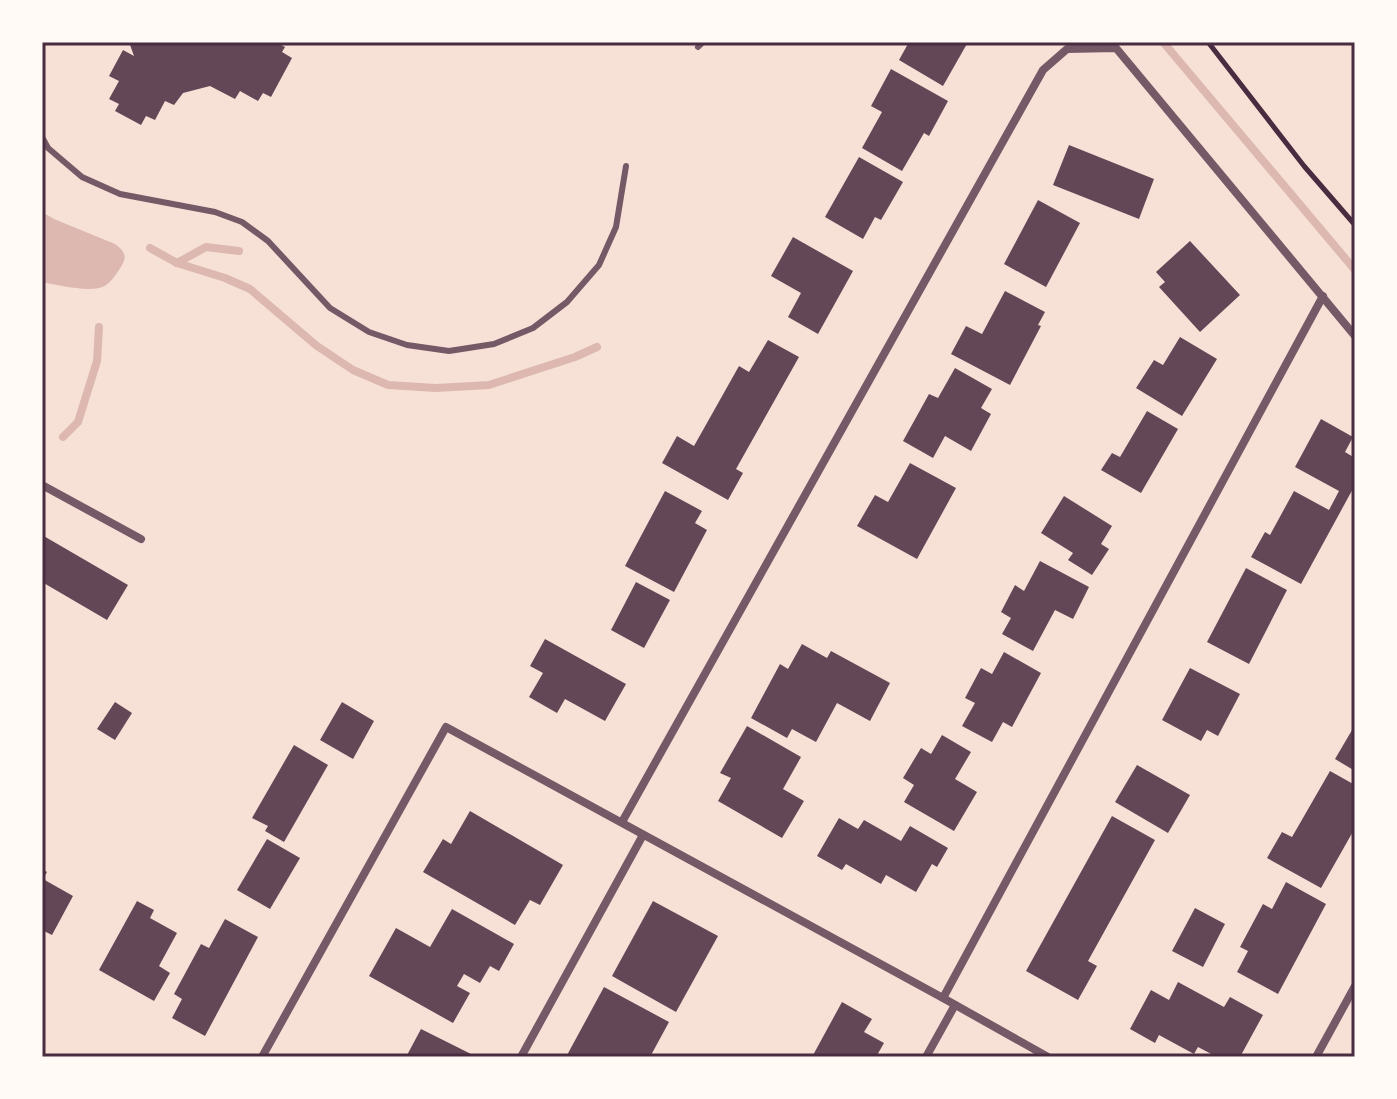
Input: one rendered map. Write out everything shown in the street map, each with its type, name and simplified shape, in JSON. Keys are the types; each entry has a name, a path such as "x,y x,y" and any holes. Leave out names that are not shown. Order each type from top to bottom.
{"street":[{"path":"622,822 1043,70 1067,49 1116,48 1355,336"},
{"path":"943,998 1323,296"},
{"path":"42,485 141,539"},
{"path":"262,1057 446,727 1048,1057"},
{"path":"521,1057 643,835"},
{"path":"1316,1057 1355,986"},
{"path":"926,1057 955,1005"}],"lane":[{"path":"42,137 48,148 82,177 120,194 215,212 242,222 268,241 330,308 369,332 407,345 449,351 494,344 533,328 567,302 599,265 616,227 626,166"}],"path":[{"path":"1208,42 1304,166 1355,225"}],"shaded area":[{"path":"42,212 120,248 125,256 124,261 106,285 93,289 42,282"}],"building":[{"path":"129,42 276,42 285,47 282,52 292,58 271,97 263,93 258,101 240,91 235,99 210,86 183,93 174,105 165,101 155,120 146,116 141,125 115,111 119,104 109,99 119,81 109,76 123,50 134,56"},
{"path":"909,42 968,42 943,86 899,60"},
{"path":"891,69 948,101 929,136 924,133 902,171 862,148 882,112 871,106"},
{"path":"1069,145 1154,179 1139,219 1053,185"},
{"path":"859,157 903,182 881,220 875,217 863,239 825,217"},
{"path":"1038,200 1080,223 1046,287 1004,264"},
{"path":"793,237 853,271 818,334 788,317 801,293 771,276"},
{"path":"1190,241 1240,295 1200,332 1159,287 1165,282 1156,272"},
{"path":"1005,291 1045,312 1038,325 1041,326 1010,385 951,354 966,326 982,334"},
{"path":"1180,337 1217,359 1182,416 1136,388 1154,360 1163,365"},
{"path":"768,340 799,357 736,469 743,473 728,500 662,463 677,436 694,446 739,366 749,372"},
{"path":"955,368 992,389 981,408 991,414 971,451 945,436 933,458 903,441 929,394 938,398"},
{"path":"1147,411 1178,429 1141,493 1101,470 1112,453 1120,457"},
{"path":"1321,419 1353,437 1345,452 1355,458 1355,485 1301,584 1251,557 1265,532 1270,535 1294,491 1329,510 1339,491 1295,467"},
{"path":"910,463 956,488 917,559 857,526 875,495 888,502"},
{"path":"665,491 702,511 695,523 707,530 674,592 625,566"},
{"path":"1064,496 1112,526 1101,544 1109,549 1092,575 1068,560 1073,553 1041,533"},
{"path":"42,535 128,585 107,620 42,582"},
{"path":"1040,561 1089,587 1073,619 1055,610 1033,651 1002,634 1011,618 1001,612 1015,585 1024,591"},
{"path":"1246,568 1287,590 1249,664 1207,642"},
{"path":"636,582 670,600 644,648 611,630"},
{"path":"545,639 626,684 605,721 565,699 557,713 529,697 543,673 530,666"},
{"path":"802,644 827,658 831,651 890,683 870,721 837,703 816,742 792,729 787,738 751,718 780,664 788,669"},
{"path":"1004,652 1041,673 1012,727 1003,722 992,742 962,726 975,703 965,698 981,668 992,674"},
{"path":"1190,668 1240,694 1218,736 1207,730 1201,741 1162,720"},
{"path":"115,702 132,713 115,740 97,729"},
{"path":"342,702 374,721 353,759 320,740"},
{"path":"1355,725 1355,771 1335,759"},
{"path":"747,726 801,757 783,789 804,801 782,838 718,801 731,778 720,773"},
{"path":"942,735 971,752 955,779 977,792 954,831 904,802 914,785 903,778 921,748 931,754"},
{"path":"294,745 328,765 284,842 265,831 268,826 252,818"},
{"path":"1137,765 1190,795 1168,833 1115,802"},
{"path":"1330,771 1355,785 1355,828 1321,888 1267,858 1282,832 1292,837"},
{"path":"470,811 563,865 540,905 530,900 515,925 423,872 443,839 451,844"},
{"path":"1112,816 1155,840 1088,961 1097,966 1078,1000 1026,971"},
{"path":"839,818 858,829 864,820 901,841 910,826 948,848 937,867 932,864 916,892 886,875 881,884 846,864 842,870 817,856"},
{"path":"267,839 300,858 270,909 237,890"},
{"path":"42,869 47,872 43,879 73,896 52,935 42,930"},
{"path":"1286,882 1326,904 1278,994 1237,972 1248,951 1240,947 1263,904 1272,909"},
{"path":"137,901 154,910 150,918 177,933 159,966 170,973 154,1001 99,970"},
{"path":"653,901 718,936 676,1012 612,976"},
{"path":"1195,908 1225,924 1203,967 1172,951"},
{"path":"452,909 514,944 499,971 490,966 480,983 464,974 457,986 470,993 453,1023 369,976 396,928 430,947"},
{"path":"225,919 258,937 205,1036 172,1018 182,999 174,994 201,944 209,948"},
{"path":"1178,982 1224,1007 1230,997 1263,1015 1240,1057 1217,1057 1198,1047 1194,1054 1159,1035 1155,1043 1130,1029 1151,990 1169,1000"},
{"path":"604,987 669,1022 650,1057 566,1057"},
{"path":"842,1002 872,1019 864,1032 884,1043 876,1057 812,1057"},
{"path":"421,1029 473,1055 472,1057 406,1057"}],"waterway":[{"path":"1163,42 1355,270"},
{"path":"177,263 206,247 239,251"},
{"path":"150,248 177,263 250,289 317,346 353,370 388,385 436,388 489,385 597,347"},
{"path":"63,437 78,422 97,361 99,327"}]}
